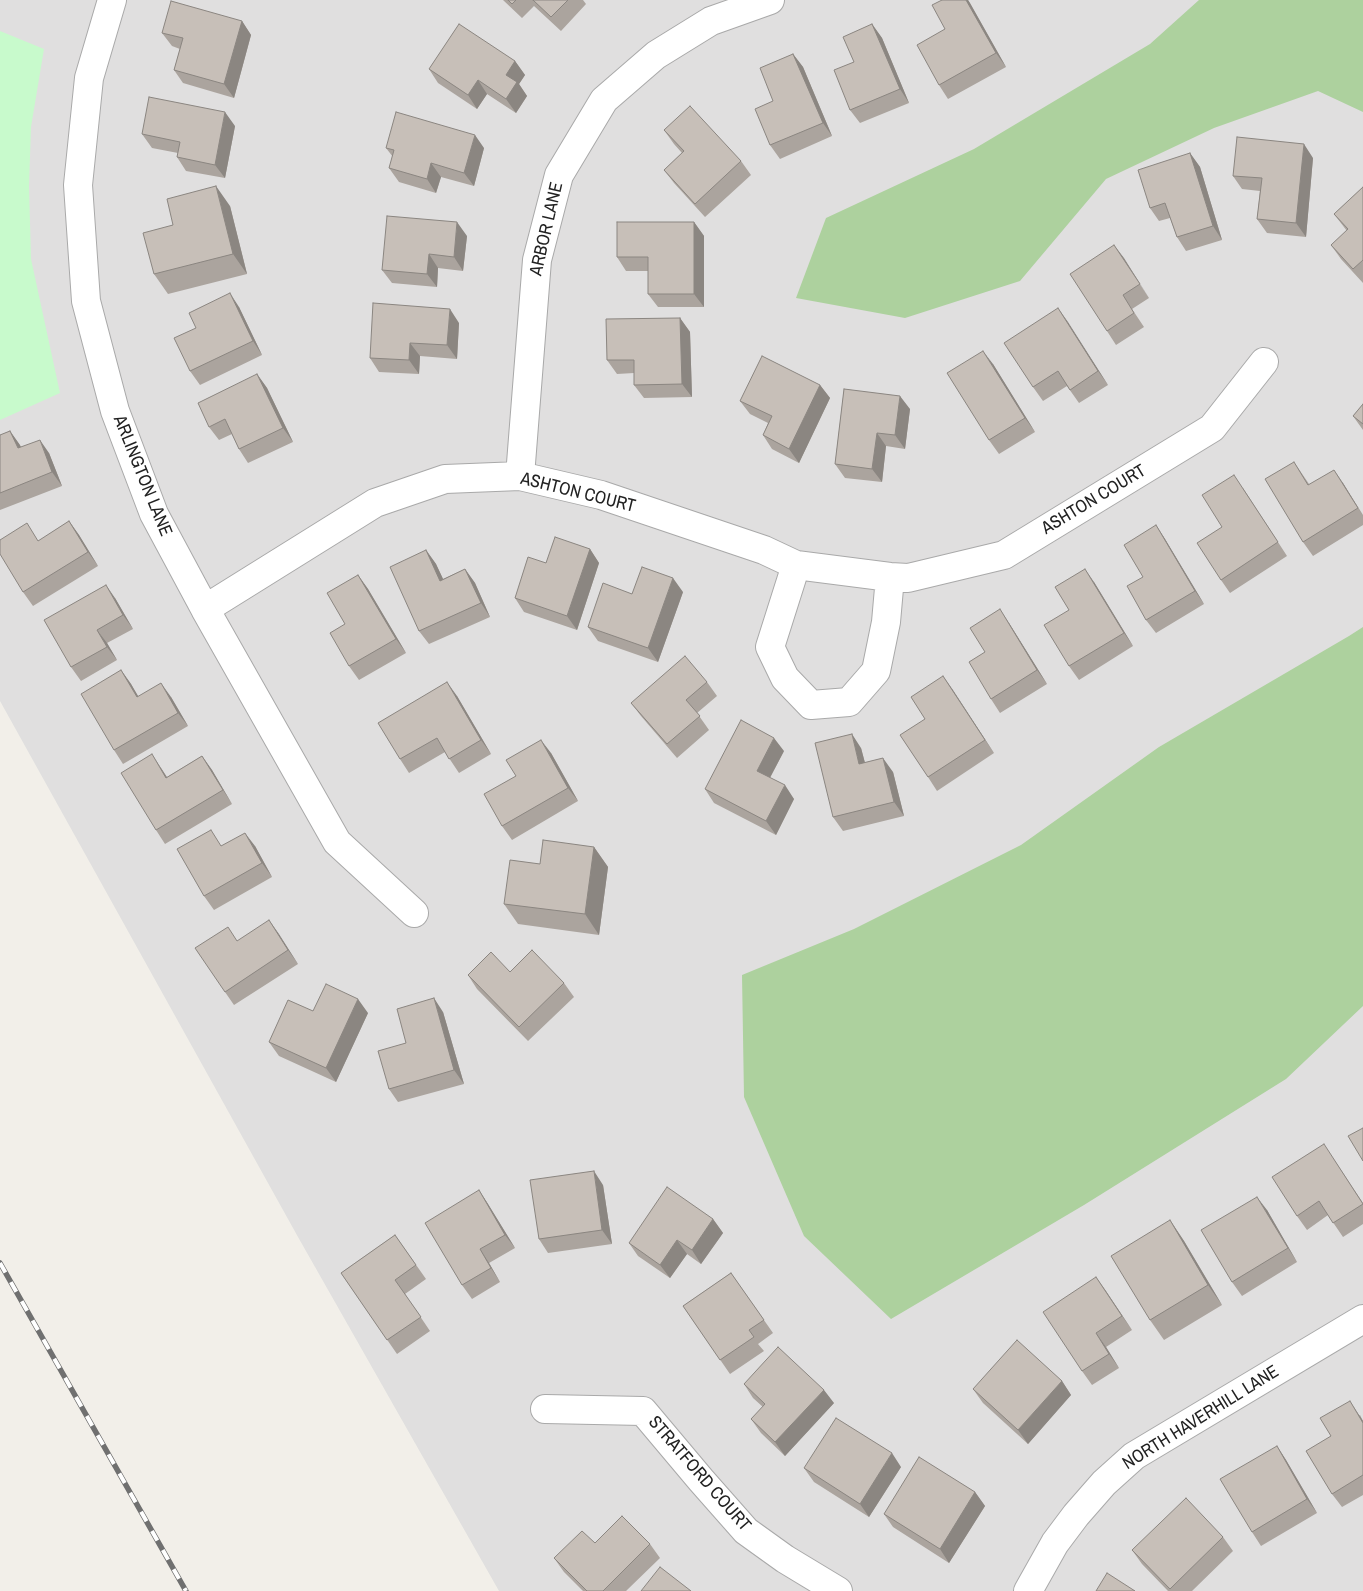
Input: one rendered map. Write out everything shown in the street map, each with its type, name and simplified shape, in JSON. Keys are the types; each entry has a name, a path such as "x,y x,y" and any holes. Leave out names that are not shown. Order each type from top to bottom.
{"street":[{"name":"ARLINGTON LANE","path":"112,0 89,78 78,185 86,301 115,411 154,514 205,609 337,842 414,913"},
{"name":"ARBOR LANE","path":"520,476 537,260 559,175 604,100 656,55 711,21 770,0"},
{"name":"ASHTON COURT","path":"205,609 375,503 445,479 520,476 601,495 764,550 796,565 908,578 1004,555 1212,428 1264,362"},
{"path":"796,565 770,647 785,678 811,705 849,702 876,671 886,622 890,577"},
{"name":"NORTH HAVERHILL LANE","path":"1028,1591 1055,1543 1076,1515 1104,1483 1134,1456 1363,1319"},
{"name":"STRATFORD COURT","path":"544,1409 643,1411 746,1532 785,1559 838,1591"}],"shaded area":[{"path":"0,0 1363,0 1363,1591 499,1591 298,1237 0,701"}],"green space":[{"path":"1199,0 1363,0 1363,112 1318,91 1214,128 1106,179 1020,281 905,318 796,298 826,218 974,149 1150,44"},
{"path":"0,31 44,49 31,127 29,186 31,259 60,393 0,420"},
{"path":"1363,627 1363,1006 1286,1079 1084,1205 891,1319 804,1236 744,1097 742,975 854,929 1021,845 1159,747"}],"building":[{"path":"508,0 516,0 512,4"},
{"path":"533,0 568,0 551,17"},
{"path":"942,0 966,0 996,53 939,85 917,45 945,29 932,5"},
{"path":"171,1 242,21 224,84 174,70 183,38 162,33"},
{"path":"459,24 515,61 506,75 517,82 506,99 478,80 468,95 429,69"},
{"path":"872,24 900,89 850,110 834,70 854,62 843,37"},
{"path":"793,54 823,123 770,145 755,109 773,101 760,68"},
{"path":"149,97 225,112 215,165 177,157 180,142 142,134"},
{"path":"690,106 741,161 695,204 664,170 684,151 664,130"},
{"path":"396,112 475,135 464,173 431,163 427,179 389,168 394,150 386,148"},
{"path":"1237,137 1304,144 1296,223 1257,219 1262,178 1233,176"},
{"path":"1190,153 1213,226 1177,237 1165,203 1150,208 1138,170"},
{"path":"216,186 233,254 154,274 143,233 173,225 167,199"},
{"path":"1363,187 1363,260 1353,269 1331,245 1348,229 1334,214"},
{"path":"387,216 457,222 454,257 429,254 427,274 382,270"},
{"path":"617,222 694,222 694,294 648,294 648,257 617,257"},
{"path":"1114,245 1140,284 1123,295 1134,313 1107,331 1070,274"},
{"path":"230,293 253,341 190,371 174,338 196,328 189,313"},
{"path":"373,303 450,309 447,345 410,343 409,360 370,358"},
{"path":"1058,308 1098,371 1070,390 1058,371 1033,387 1004,343"},
{"path":"680,318 682,384 634,385 634,360 607,360 606,319"},
{"path":"983,351 1025,418 989,440 947,373"},
{"path":"762,356 820,385 789,449 763,435 772,416 740,401"},
{"path":"257,374 283,428 239,449 225,419 209,427 198,403"},
{"path":"844,389 900,396 895,435 877,433 872,469 835,464"},
{"path":"1363,404 1363,424 1353,416"},
{"path":"10,431 18,448 40,440 52,472 0,493 0,435"},
{"path":"1294,462 1308,485 1334,470 1358,508 1303,542 1265,479"},
{"path":"1234,475 1278,542 1221,580 1197,543 1222,527 1202,495"},
{"path":"69,521 88,552 23,592 0,554 0,540 27,523 38,541"},
{"path":"1156,525 1195,591 1146,620 1127,586 1143,577 1124,545"},
{"path":"555,537 590,549 567,616 515,598 528,557 546,563"},
{"path":"426,550 440,581 465,569 481,603 419,631 390,567"},
{"path":"642,567 673,578 648,648 588,627 603,583 632,594"},
{"path":"1085,569 1124,633 1069,666 1044,625 1069,610 1055,587"},
{"path":"358,575 396,639 349,666 330,633 345,624 327,593"},
{"path":"106,585 123,615 97,630 107,647 71,667 44,620"},
{"path":"1000,609 1037,670 991,699 969,662 985,652 970,628"},
{"path":"685,656 707,682 686,700 700,716 667,744 631,703"},
{"path":"121,670 137,697 161,683 178,713 114,750 81,694"},
{"path":"943,676 985,740 928,777 900,735 925,719 911,697"},
{"path":"447,682 481,740 449,759 437,738 400,759 378,723"},
{"path":"741,720 774,738 757,771 785,785 766,821 705,789"},
{"path":"852,734 859,764 883,758 894,802 833,817 815,743"},
{"path":"541,740 568,788 502,826 484,794 516,776 506,760"},
{"path":"152,754 166,778 202,756 223,790 156,830 121,773"},
{"path":"211,830 221,846 245,833 262,863 204,896 177,849"},
{"path":"543,840 594,847 585,914 504,904 510,860 540,864"},
{"path":"269,920 288,950 225,992 195,948 228,927 237,941"},
{"path":"532,950 564,983 519,1027 468,975 491,952 510,972"},
{"path":"326,984 358,999 326,1068 269,1042 288,1000 313,1011"},
{"path":"434,998 454,1070 389,1089 378,1051 406,1043 397,1009"},
{"path":"1363,1128 1363,1161 1348,1136"},
{"path":"1324,1144 1363,1204 1333,1223 1319,1201 1297,1216 1272,1177"},
{"path":"594,1171 602,1230 539,1239 530,1180"},
{"path":"667,1187 713,1219 692,1250 677,1240 660,1265 629,1243"},
{"path":"479,1190 505,1235 480,1249 491,1268 462,1285 425,1223"},
{"path":"1257,1197 1288,1248 1232,1282 1201,1230"},
{"path":"1170,1220 1208,1285 1150,1320 1111,1256"},
{"path":"395,1235 416,1265 395,1280 421,1317 387,1340 341,1273"},
{"path":"731,1273 764,1320 749,1330 754,1337 720,1360 683,1306"},
{"path":"1096,1277 1122,1316 1096,1333 1109,1354 1082,1371 1043,1312"},
{"path":"1017,1340 1062,1381 1018,1430 973,1389"},
{"path":"778,1347 824,1390 775,1442 751,1419 765,1404 744,1384"},
{"path":"1350,1401 1363,1423 1363,1475 1332,1494 1306,1451 1331,1436 1320,1418"},
{"path":"836,1418 892,1453 860,1504 804,1468"},
{"path":"1277,1446 1307,1499 1252,1532 1220,1479"},
{"path":"919,1457 975,1492 940,1549 884,1514"},
{"path":"1186,1498 1223,1537 1170,1589 1132,1550"},
{"path":"622,1516 650,1544 603,1591 587,1591 554,1558 582,1531 595,1543"},
{"path":"660,1567 691,1591 641,1591"},
{"path":"1107,1573 1135,1591 1096,1591"}],"railway":[{"path":"0,1263 186,1591"}]}
